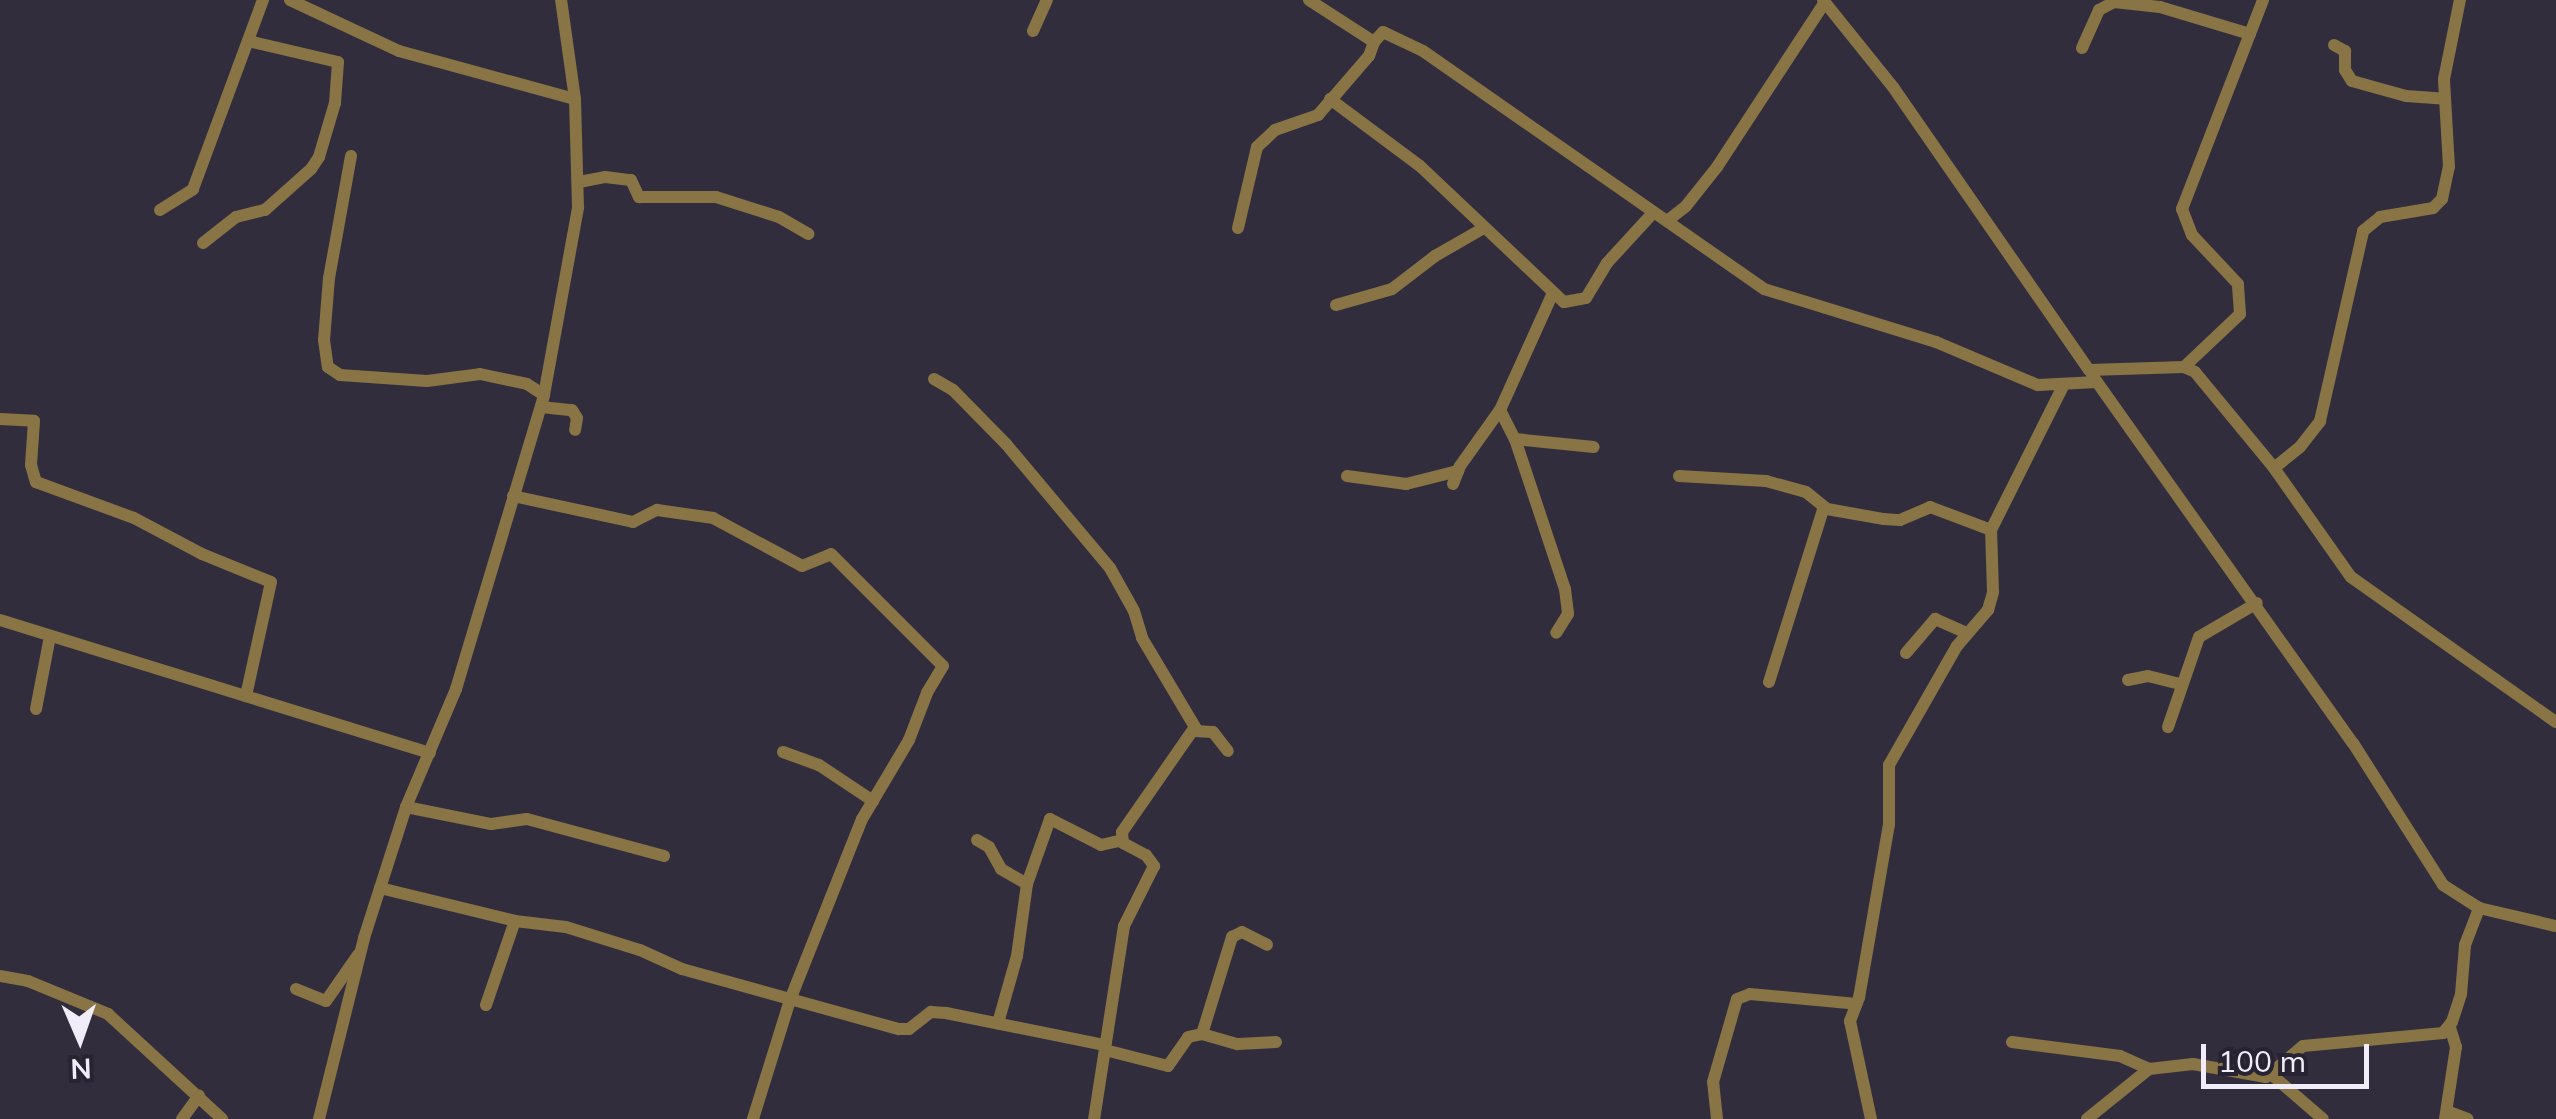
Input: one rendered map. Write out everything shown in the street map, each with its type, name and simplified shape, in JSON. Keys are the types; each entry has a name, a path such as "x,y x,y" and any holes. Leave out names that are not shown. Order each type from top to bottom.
{"street":[{"path":"160,210 192,189 263,0"},
{"path":"290,0 399,51 574,98"},
{"path":"318,1119 380,888 406,807 473,638 543,401 579,182 574,98 561,0"},
{"path":"1033,31 1046,0"},
{"path":"1309,0 1374,42"},
{"path":"1238,228 1257,147 1275,130 1318,115 1369,56 1383,32 1423,50 1764,289 1936,342 2022,380 2064,386 2093,376 2184,367 2240,314 2238,284 2192,235 2182,209 2263,0"},
{"path":"2274,468 2300,447 2320,421 2363,231 2380,217 2433,208 2442,200 2449,167 2445,69 2460,0"},
{"path":"1666,221 1686,206 1717,168 1824,1 1893,87 2093,376 2257,603 2353,743 2427,865 2456,897 2479,908 2556,926"},
{"path":"2082,48 2099,10 2114,2 2160,7 2250,34"},
{"path":"203,242 236,217 266,210 310,170 319,157 334,103 338,62 248,41"},
{"path":"2334,45 2346,51 2346,74 2352,81 2406,96 2445,99"},
{"path":"1330,99 1420,166 1482,229 1568,304 1584,300 1617,251 1652,214"},
{"path":"351,156 328,278 324,340 328,367 340,375 427,381 480,374 527,384 543,401 576,414 574,430"},
{"path":"579,182 605,177 630,180 639,197 716,197 779,217 809,234"},
{"path":"1336,305 1392,289 1435,256 1482,229"},
{"path":"1347,476 1406,484 1456,477 1500,410 1552,294"},
{"path":"2184,367 2205,382 2362,588 2556,722"},
{"path":"934,379 953,390 1006,444 1110,568 1134,611 1142,638 1190,714 1194,731"},
{"path":"1871,1119 1851,1041 1850,1020 1857,1004 1889,825 1890,765 1966,633 1982,620 1992,601 1991,530 2064,386"},
{"path":"1500,410 1515,439 1567,598 1565,622 1556,634"},
{"path":"0,419 34,421 31,464 36,482 134,518 202,554 272,582 246,696"},
{"path":"1515,439 1594,447"},
{"path":"1679,476 1766,481 1806,492 1824,507 1898,520 1930,506 1991,530"},
{"path":"513,496 633,522 657,510 712,518 802,566 814,564 825,554 833,556 944,669 927,693 917,724 892,773 872,801 790,1000 753,1119"},
{"path":"1768,682 1824,507"},
{"path":"2168,727 2180,684 2205,630 2233,620 2257,603"},
{"path":"0,620 430,753"},
{"path":"1906,653 1936,620 1966,633"},
{"path":"36,709 50,636"},
{"path":"2128,680 2148,676 2180,684"},
{"path":"1194,731 1213,732 1228,752"},
{"path":"1122,840 1137,806 1194,731"},
{"path":"783,752 825,768 872,801"},
{"path":"406,807 500,824 527,819 664,856"},
{"path":"998,1023 1016,956 1028,884 1050,818 1102,846 1122,840 1146,854 1154,866 1124,926 1094,1119"},
{"path":"976,840 989,847 1001,869 1028,884"},
{"path":"380,888 515,920 566,927 640,950 682,970 905,1030 931,1012 1105,1048 1164,1067 1171,1064 1188,1037 1202,1034 1238,1044 1276,1042"},
{"path":"2468,1119 2446,1115 2456,1047 2450,1027 2460,994 2466,945 2479,908"},
{"path":"486,1005 515,920"},
{"path":"1202,1034 1232,937 1242,932 1267,945"},
{"path":"296,989 326,1001 360,954"},
{"path":"0,976 28,981 108,1014 222,1119"},
{"path":"1717,1119 1713,1082 1737,999 1750,994 1857,1004"},
{"path":"2272,1075 2303,1046 2418,1038 2438,1035 2450,1027"},
{"path":"2012,1042 2120,1056 2149,1068 2192,1064 2272,1075 2323,1119"},
{"path":"2087,1119 2149,1068"},
{"path":"182,1119 199,1096"}]}
